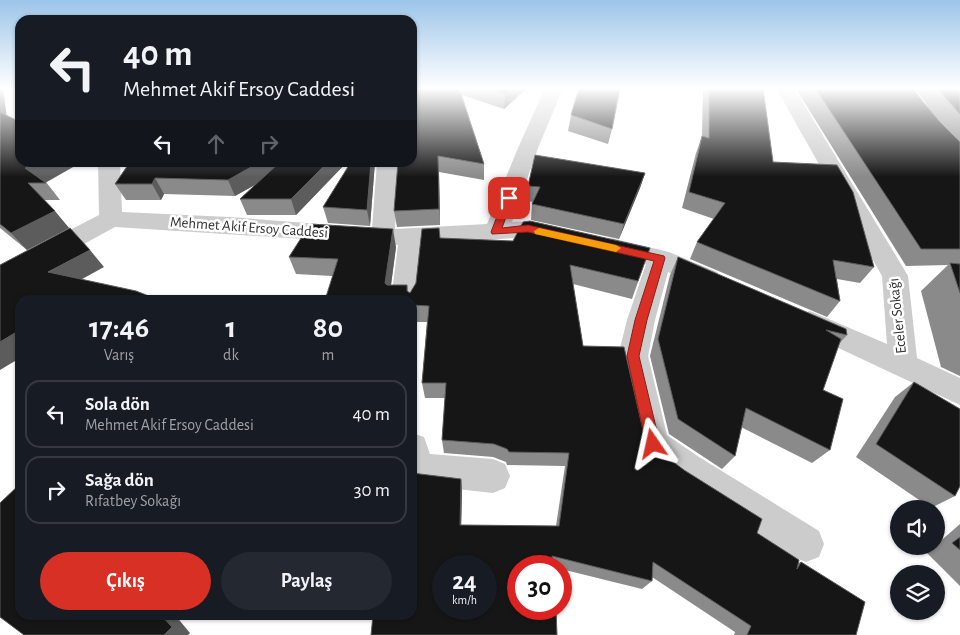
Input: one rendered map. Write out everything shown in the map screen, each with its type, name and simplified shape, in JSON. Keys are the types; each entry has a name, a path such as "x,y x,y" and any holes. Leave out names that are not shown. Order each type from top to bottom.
{"street":[{"path":"496,232 541,118"},
{"name":"Eceler Sokağı","path":"802,118 895,276 903,364"},
{"path":"4,270 111,219 109,167"},
{"path":"382,237 388,167"},
{"name":"Mehmet Akif Ersoy Caddesi","path":"111,219 411,238 528,229 660,258 731,289"},
{"path":"405,295 411,238"},
{"path":"660,258 641,320 633,356 653,444 687,469 806,544"},
{"path":"793,315 903,364 960,392"},
{"path":"417,469 493,476"}],"building":[{"path":"0,118 11,118 15,120 15,167 27,167 25,168 46,183 28,183 55,211 11,233 0,224"},
{"path":"417,118 469,118 484,164 438,156 439,209 394,211 398,167 417,167"},
{"path":"579,118 614,118 612,129"},
{"path":"709,118 767,118 773,162 837,165 853,192 874,267 833,260 840,301 697,242 725,203 689,192 702,136 709,138"},
{"path":"835,118 936,118 960,142 960,249 921,249"},
{"path":"535,155 645,173 624,224 532,204 540,187 528,186"},
{"path":"127,167 251,167 228,180 155,178 152,184 115,184"},
{"path":"275,167 323,167 291,199 240,199"},
{"path":"348,167 371,167 367,210 323,207"},
{"path":"530,221 650,248 638,281 570,265 583,346 624,347 643,430 648,443 684,470 762,519 757,533 799,560 797,569 801,562 865,602 856,635 747,635 751,626 653,562 652,581 572,561 572,555 507,555 507,620 556,620 557,635 371,635 372,620 417,620 417,474 461,479 460,525 559,526 569,453 509,452 507,449 494,444 442,440 446,383 422,383 429,306 417,305 417,295 327,295 338,259 289,257 310,224 393,229 385,283 387,285 407,285 407,291 410,293 416,283 422,229 439,228 440,238 513,241 523,222"},
{"path":"70,228 90,250 48,272 136,291 146,295 15,295 15,333 0,342 0,265"},
{"path":"678,257 846,329 847,335 826,330 841,339 823,390 843,399 830,450 746,408 735,456 678,419 658,339"},
{"path":"950,263 960,264 960,293"},
{"path":"914,382 960,409 960,486 955,496 876,444"},
{"path":"15,489 15,620 166,620 172,627 164,635 24,635 0,617 0,503"},
{"path":"960,537 960,550 952,543"}],"slow traffic":[{"path":"539,231 616,248"}],"route":[{"path":"509,198 496,232 528,229 660,258 641,320 633,356 653,444"}]}
